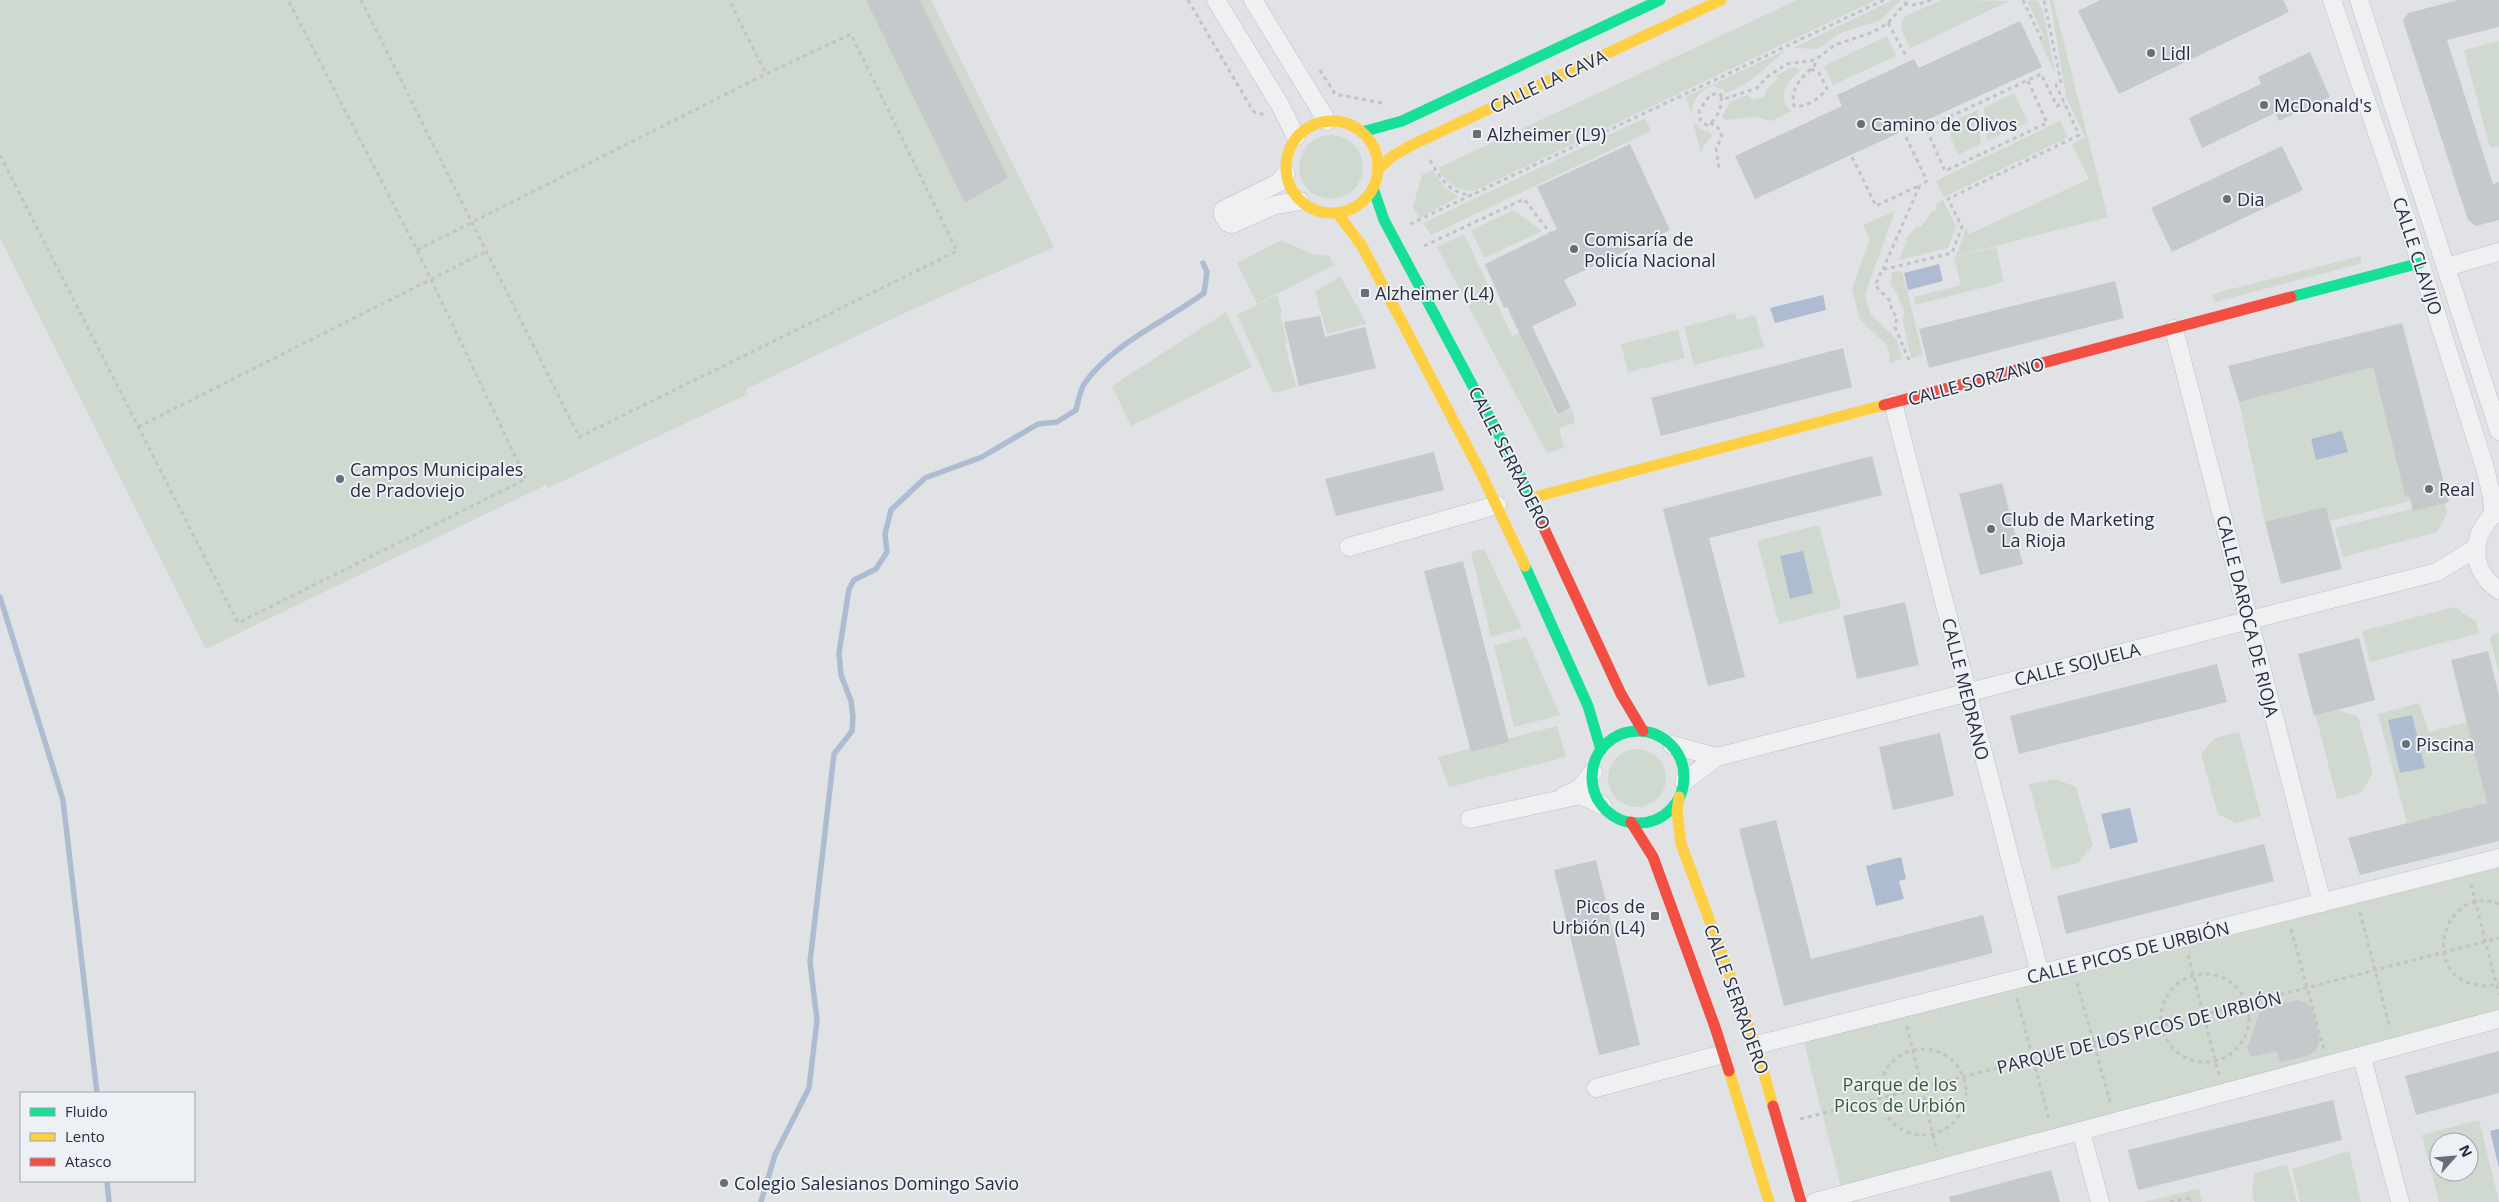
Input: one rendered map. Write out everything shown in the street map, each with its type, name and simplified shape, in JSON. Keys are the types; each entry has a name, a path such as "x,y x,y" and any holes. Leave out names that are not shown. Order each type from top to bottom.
{"main road":[{"name":"CALLE LA CAVA","path":"1362,132 1402,121 1660,0"},
{"name":"CALLE LA CAVA","path":"1378,169 1394,155 1412,145 1722,0"},
{"path":"1327,121 1345,123 1362,132 1374,149 1378,169 1374,188 1359,205 1338,214 1324,213 1311,209 1300,201 1291,188 1286,174 1287,155 1296,137 1310,126 1327,121"},
{"name":"CALLE SERRADERO","path":"1374,188 1384,220 1531,498 1621,694 1643,731"},
{"name":"CALLE SERRADERO","path":"1338,214 1362,246 1497,505 1588,706 1601,750"},
{"name":"CALLE SORZANO","path":"1531,498 2420,263"},
{"path":"1643,731 1653,733 1672,745 1684,769 1682,790 1671,809 1659,817 1645,822 1631,822 1610,813 1602,805 1593,784 1592,772 1601,750 1619,735 1643,731"},
{"name":"CALLE SERRADERO","path":"1682,790 1677,812 1681,844 1756,1045 1801,1202"},
{"name":"CALLE SERRADERO","path":"1631,822 1653,857 1723,1054 1769,1202"}],"street":[{"path":"1216,0 1280,105 1296,137"},
{"path":"1253,0 1327,121"},
{"name":"CALLE CLAVIJO","path":"2332,0 2420,263 2485,468 2496,514"},
{"name":"CALLE CLAVIJO","path":"2359,0 2499,431"},
{"path":"1286,174 1278,183 1223,210 1224,219 1232,224 1275,205 1300,201"},
{"path":"2446,267 2499,252"},
{"name":"CALLE DAROCA DE RIOJA","path":"2174,329 2322,903"},
{"name":"CALLE MEDRANO","path":"1893,403 2040,974"},
{"path":"1350,547 1497,505"},
{"path":"2496,514 2484,524 2476,548 2477,563 2484,578 2499,590"},
{"name":"CALLE SOJUELA","path":"2437,572 2476,548"},
{"name":"CALLE SOJUELA","path":"1682,790 1717,757 2437,572 2465,572 2484,578"},
{"name":"CALLE SOJUELA","path":"1672,745 1717,757"},
{"path":"1551,801 1579,789 1592,772"},
{"path":"1470,819 1581,795 1602,805"},
{"name":"CALLE PICOS DE URBIÓN","path":"1756,1045 2499,858"},
{"path":"1815,1202 2499,1019"},
{"path":"1596,1088 1723,1054"},
{"path":"2362,1057 2400,1202"},
{"path":"2081,1131 2100,1202"}],"path":[{"path":"0,155 238,623 526,479 417,250 288,0"},
{"path":"361,0 473,222 488,251 579,437 957,250 851,34 766,74 473,222 417,250"},
{"path":"729,0 766,74"},
{"path":"1188,0 1254,111 1258,114 1264,114"},
{"path":"1390,231 1411,224 1884,0"},
{"path":"1719,168 1716,148 1722,136 1717,126 1710,123 1707,125 1700,120 1699,111 1710,95 1719,94 1724,98 1757,88 1771,73 1787,64 1816,60 1835,46 1873,32 1888,23 1908,0"},
{"path":"1904,4 1916,5 1931,0"},
{"path":"2023,0 2042,40"},
{"path":"1882,270 1952,253 1962,227 1948,199 2080,135 2056,86 2061,83 2044,0"},
{"path":"1888,23 1906,56"},
{"path":"1811,69 1819,73 1827,88 1823,95 1813,101 1799,107 1794,106 1791,95 1794,88 1811,69 1815,65 1816,60"},
{"path":"2028,81 2047,123 1946,171 1926,128 2041,74 2057,106 2064,102"},
{"path":"1710,123 1720,108 1721,97"},
{"path":"1852,157 1876,206 1927,181 1906,137"},
{"path":"1909,360 1895,327 1897,317 1890,301 1876,285 1920,185"},
{"path":"1420,239 1424,247 1524,200 1550,233"},
{"path":"1411,224 1415,232"},
{"path":"138,426 488,251"},
{"path":"2467,866 2499,996"},
{"path":"2355,895 2395,1047"},
{"path":"2497,984 2481,986 2468,982 2456,975 2448,964 2444,952 2443,936 2447,923 2456,912 2468,904 2482,901 2499,904"},
{"path":"2286,912 2328,1065"},
{"path":"2183,938 2223,1093"},
{"name":"PARQUE DE LOS PICOS DE URBIÓN","path":"1779,1125 2499,938"},
{"path":"2072,966 2115,1122"},
{"path":"2212,974 2227,980 2239,989 2246,1004 2249,1015 2248,1029 2242,1042 2233,1052 2215,1061 2193,1061 2180,1055 2170,1046 2160,1017 2163,1002 2171,989 2183,979 2194,975 2212,974"},
{"path":"2012,981 2053,1138"},
{"path":"1902,1008 1914,1050 1940,1168"},
{"path":"1914,1050 1932,1050 1946,1055 1957,1065 1964,1077 1965,1098 1958,1117 1948,1127 1933,1133 1915,1133 1896,1125 1887,1114 1881,1098 1880,1088 1884,1073 1892,1061 1904,1053 1914,1050"},
{"path":"2170,1202 2190,1198 2191,1202"}],"green space":[{"name":"Campos Municipales de Pradoviejo","path":"0,0 931,0 1054,247 911,310 746,389 748,394 548,488 546,485 206,649 0,238"},
{"path":"1797,0 1876,0 1474,191 1462,190 1452,185 1444,178 1438,168"},
{"path":"1893,0 1901,0 1879,21 1840,33 1818,49 1793,48"},
{"path":"1942,0 1961,0 1950,6 1963,0 2009,1 1911,48 1902,28 1905,16"},
{"path":"2050,0 2053,0 2108,217 1956,256 1966,228 1969,234 2089,179 2072,144 2085,137 2066,97"},
{"path":"2027,1 2038,1 2043,10 2055,73 2040,42 2045,39"},
{"path":"1887,36 1896,56 1833,85 1824,66"},
{"path":"2499,41 2499,146 2490,148 2464,50"},
{"path":"1786,50 1750,81 1734,90 1724,93 1724,90 1713,86 1704,90 1694,102 1692,116 1686,97"},
{"path":"1796,67 1800,72 1787,84 1784,95 1784,101 1792,111 1771,121 1756,117 1726,120 1722,118 1730,102 1747,95 1753,100 1764,97 1767,89 1778,78 1776,76 1790,68"},
{"path":"2014,93 2028,122 1987,141 1984,108"},
{"path":"1978,110 1981,144 1958,155 1946,125"},
{"path":"1645,118 1651,131 1431,235 1423,223"},
{"path":"2060,121 2068,137 1944,197 1936,181"},
{"path":"1693,122 1701,129 1710,132 1712,136 1703,147 1701,154"},
{"path":"1331,135 1349,141 1357,149 1363,167 1357,185 1349,193 1331,199 1313,193 1305,185 1299,167 1305,149 1313,141"},
{"path":"1433,170 1444,187 1459,197 1419,218 1413,207 1422,175"},
{"path":"1943,200 1956,226 1948,248 1899,260 1907,240 1905,239 1917,226 1921,227 1933,210 1936,211 1936,205"},
{"path":"1514,210 1542,231 1484,258 1471,230"},
{"path":"1895,211 1865,294 1870,313 1897,340 1902,359 1889,363 1890,357 1887,345 1860,320 1852,289 1870,239 1863,225"},
{"path":"1464,234 1512,336 1519,333 1557,416 1572,409 1575,423 1559,428 1564,448 1547,453 1437,247"},
{"path":"1281,240 1312,254 1329,256 1334,265 1257,304 1237,263"},
{"path":"1996,247 2004,282 1915,305 1914,297 1961,285 1954,257"},
{"path":"2360,256 2362,263 2215,302 2212,294"},
{"path":"1902,271 1923,355 1911,358 1903,323 1904,311 1897,294 1890,284 1892,272"},
{"path":"1340,276 1367,324 1327,334 1315,292"},
{"path":"1277,295 1282,312 1280,313 1287,343 1285,344 1296,387 1273,393 1237,315"},
{"path":"1226,312 1252,367 1131,426 1112,386"},
{"path":"1735,313 1737,320 1755,315 1764,347 1694,365 1684,327"},
{"path":"1678,330 1685,358 1628,372 1621,344"},
{"path":"2373,367 2405,496 2409,495 2410,501 2330,521 2326,507 2265,522 2239,402"},
{"path":"2444,501 2447,513 2437,532 2343,557 2335,528"},
{"path":"1819,525 1841,608 1779,624 1757,541"},
{"path":"1484,549 1522,628 1491,637 1471,552"},
{"path":"2455,607 2476,622 2479,633 2370,662 2362,631"},
{"path":"2493,634 2499,634 2499,672 2490,639"},
{"path":"1526,637 1560,715 1514,727 1494,646"},
{"path":"2419,703 2429,732 2467,722 2487,803 2407,823 2378,714"},
{"path":"2338,710 2358,717 2373,773 2361,793 2337,799 2316,716"},
{"path":"1557,726 1566,757 1449,787 1438,757"},
{"path":"2239,732 2261,816 2236,823 2218,814 2201,754 2215,738"},
{"path":"1637,749 1653,754 1661,762 1666,778 1661,794 1653,802 1637,807 1621,802 1613,794 1608,778 1613,762 1621,754"},
{"path":"2055,779 2076,787 2093,845 2078,863 2052,869 2029,784"},
{"name":"Parque de los Picos de Urbión","path":"2499,863 2499,1017 1841,1187 1804,1042"},
{"path":"2479,1120 2499,1202 2439,1202 2434,1182 2479,1182 2479,1132 2433,1132"},
{"path":"2429,1133 2429,1163 2422,1135"},
{"path":"2349,1151 2361,1202 2300,1202 2292,1169"},
{"path":"2287,1164 2297,1202 2254,1202 2252,1190 2255,1173"},
{"path":"2199,1189 2202,1202 2143,1202"}],"water":[{"path":"1939,264 1943,281 1908,290 1904,273"},
{"path":"1823,295 1826,310 1775,323 1770,308"},
{"path":"2342,431 2348,452 2316,460 2311,439"},
{"path":"1803,551 1813,593 1790,599 1780,556"},
{"name":"Piscina","path":"2412,715 2425,768 2400,773 2388,720"},
{"path":"2130,808 2138,842 2110,849 2101,814"},
{"path":"1901,857 1906,879 1899,881 1904,899 1876,906 1866,866"},
{"path":"2499,1129 2499,1168 2490,1131"}],"building":[{"path":"866,0 920,0 1008,178 965,203"},
{"name":"Lidl","path":"2100,0 2283,0 2289,12 2119,94 2078,11"},
{"path":"2458,0 2499,0 2499,27 2447,40 2493,184 2499,182 2499,220 2476,226 2468,220 2403,21 2408,13"},
{"name":"Camino de Olivos","path":"2020,21 2042,67 1755,199 1735,156 1842,106 1837,95 1914,59 1919,68"},
{"name":"McDonald's","path":"2310,52 2330,97 2279,121 2275,113 2202,148 2189,118 2261,84 2258,77"},
{"name":"Comisaría de Policía Nacional","path":"1630,144 1670,230 1564,280 1577,305 1532,326 1571,408 1558,415 1507,307 1504,308 1485,264 1557,229 1537,187"},
{"path":"2282,146 2303,190 2172,252 2151,208"},
{"path":"2115,281 2124,318 1929,368 1919,329"},
{"path":"1320,316 1325,337 1365,327 1376,368 1299,386 1284,322"},
{"path":"2402,323 2449,502 2413,511 2409,495 2405,496 2373,367 2239,402 2228,366"},
{"path":"1843,348 1852,387 1661,436 1651,398"},
{"path":"1434,452 1444,490 1336,516 1325,479"},
{"path":"1872,456 1882,495 1709,538 1745,677 1708,686 1663,509"},
{"name":"Club de Marketing La Rioja","path":"2002,483 2023,564 1980,575 1959,494"},
{"path":"2326,507 2342,569 2281,584 2265,522"},
{"path":"1463,561 1509,742 1471,752 1424,571"},
{"path":"1905,602 1919,665 1857,679 1843,616"},
{"path":"2359,638 2375,700 2314,716 2298,654"},
{"path":"2488,651 2499,695 2499,841 2360,875 2348,838 2487,803 2451,660"},
{"path":"2217,664 2227,702 2019,754 2010,716"},
{"path":"1940,733 1954,796 1893,810 1879,747"},
{"path":"1776,820 1811,959 1983,915 1993,953 1784,1006 1739,829"},
{"path":"2264,844 2274,881 2066,934 2057,896"},
{"path":"1596,860 1640,1045 1599,1055 1554,870"},
{"path":"2297,1000 2307,1003 2313,1011 2320,1040 2316,1050 2307,1056 2280,1062 2277,1051 2251,1057 2247,1049 2259,1014 2267,1007"},
{"path":"2499,1051 2499,1093 2416,1115 2405,1076"},
{"path":"2333,1100 2342,1140 2138,1190 2128,1150"},
{"path":"2051,1170 2060,1202 1950,1202 1949,1197"}],"waterway":[{"path":"761,1202 775,1155 809,1088 817,1020 810,962 834,754 852,731 851,701 841,675 839,653 849,589 854,580 876,569 887,552 885,534 891,510 925,478 982,457 1038,424 1057,422 1076,410 1084,384 1110,357 1140,334 1204,293 1207,272 1203,263"},
{"path":"0,597 63,800 97,1092"},
{"path":"107,1182 109,1202"}],"traffic: fast":[{"path":"1362,132 1402,121 1660,0"},
{"path":"1373,188 1384,220 1515,465 1543,526"},
{"path":"2291,297 2420,263"},
{"path":"1525,566 1588,706 1601,750"},
{"path":"1638,731 1655,735 1670,745 1680,760 1684,777 1680,794 1670,809 1655,819 1638,823 1621,819 1606,809 1596,794 1592,777 1596,760 1606,745 1621,735 1638,731"}],"traffic: slow":[{"path":"1378,169 1394,155 1412,145 1721,0"},
{"path":"1332,121 1350,124 1365,134 1375,149 1378,167 1375,185 1365,200 1350,210 1332,213 1314,210 1299,200 1289,185 1286,167 1289,149 1299,134 1314,124 1332,121"},
{"path":"1338,214 1362,246 1480,471 1525,566"},
{"path":"1531,498 1884,405"},
{"path":"1679,797 1677,812 1681,844 1756,1045 1773,1106"},
{"path":"1729,1071 1769,1202"}],"traffic: jam":[{"path":"1884,405 2291,297"},
{"path":"1543,526 1621,694 1643,731"},
{"path":"1631,822 1653,857 1715,1027 1729,1071"},
{"path":"1773,1106 1801,1202"}],"place":[{"name":"Lidl","path":"2151,53"},
{"name":"McDonald's","path":"2264,105"},
{"name":"Camino de Olivos","path":"1861,124"},
{"name":"Alzheimer (L9)","path":"1477,134"},
{"name":"Dia","path":"2227,199"},
{"name":"Comisaría de Policía Nacional","path":"1574,249"},
{"name":"Alzheimer (L4)","path":"1365,293"},
{"name":"Campos Municipales de Pradoviejo","path":"340,479"},
{"name":"Real","path":"2429,489"},
{"name":"Club de Marketing La Rioja","path":"1991,529"},
{"name":"Piscina","path":"2406,744"},
{"name":"Picos de Urbión (L4)","path":"1655,916"},
{"name":"Colegio Salesianos Domingo Savio","path":"724,1183"}]}
